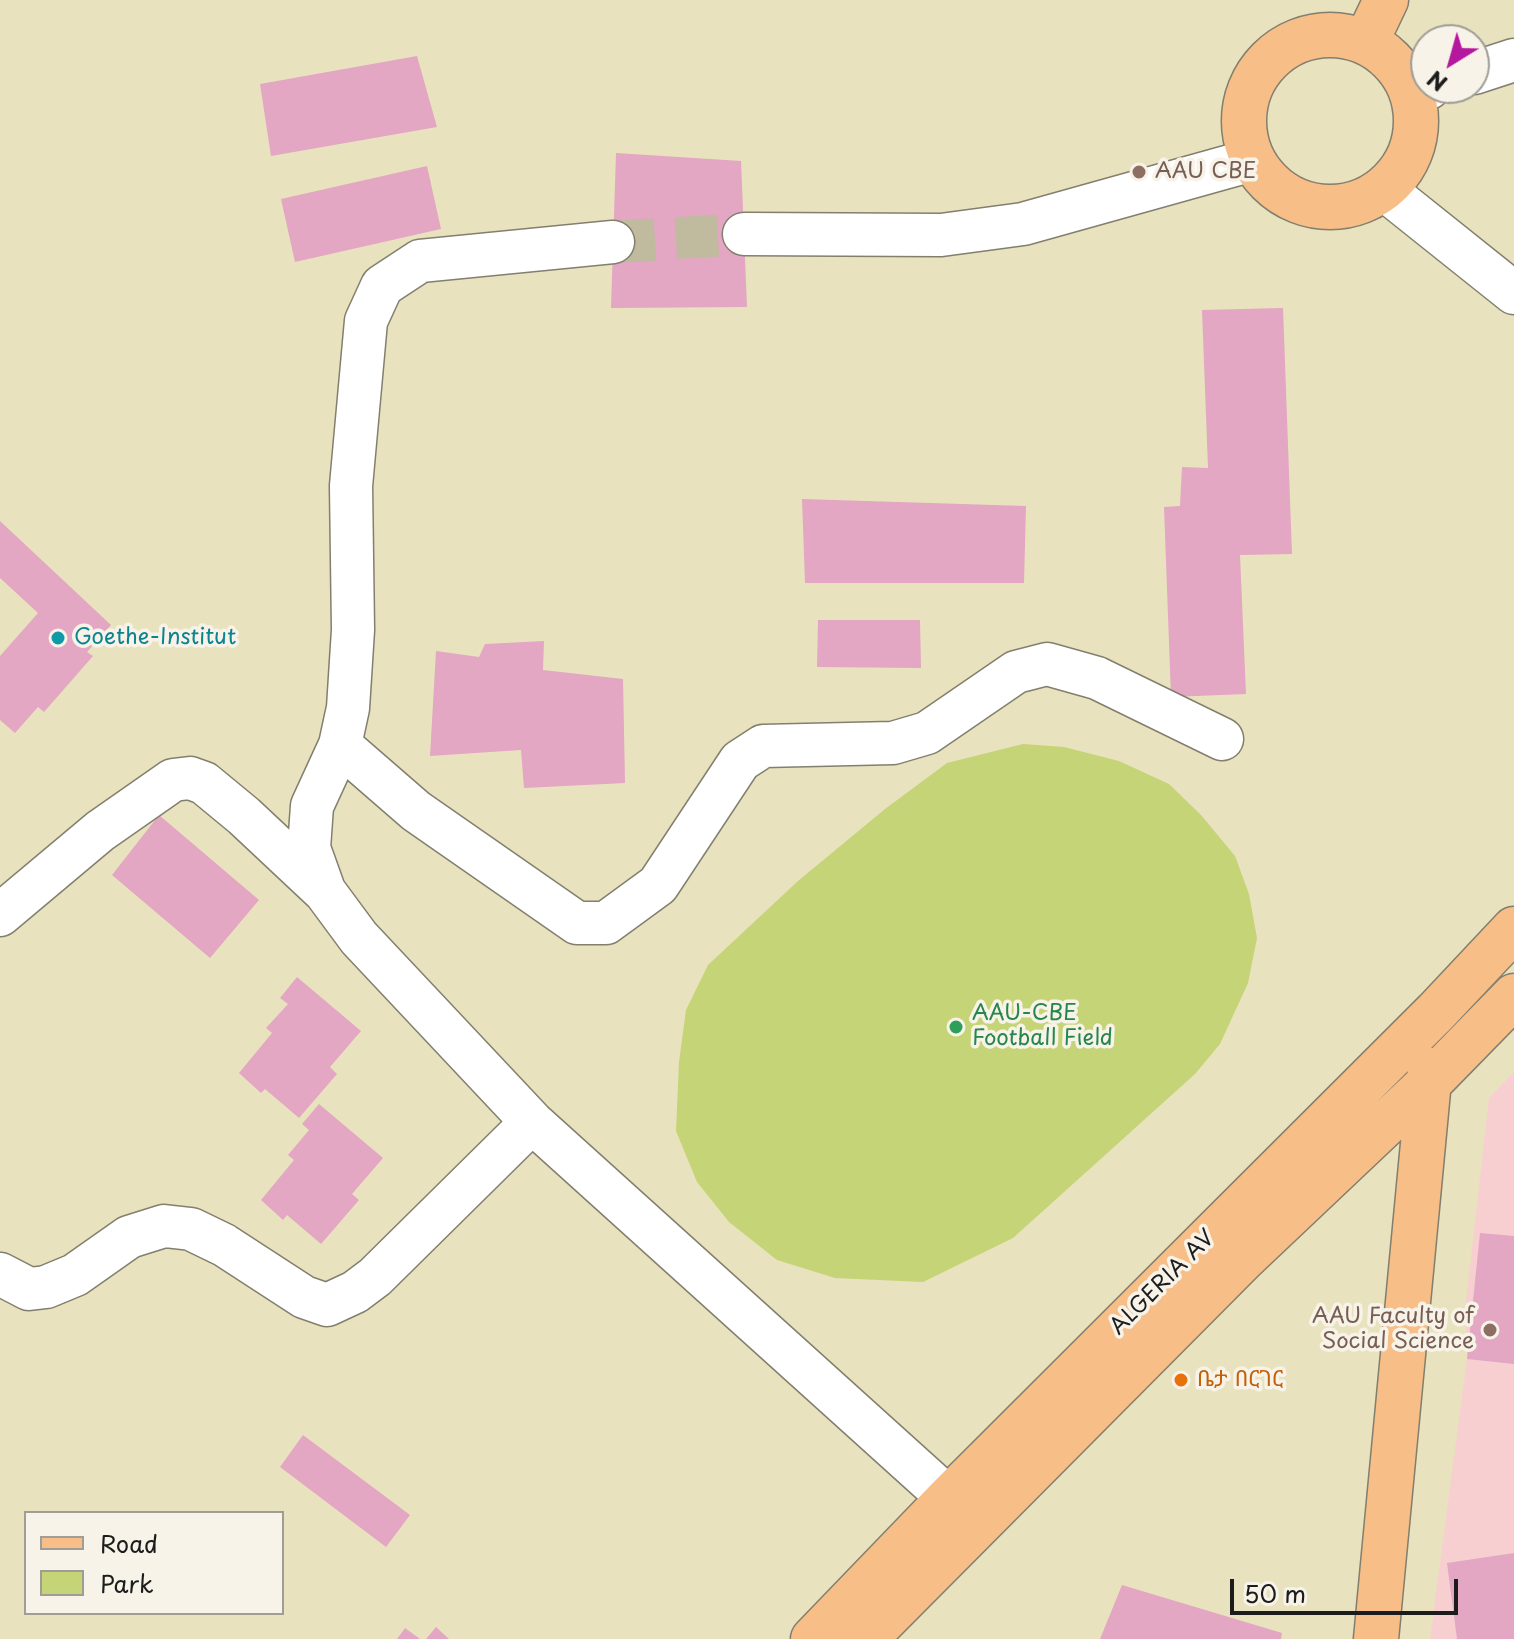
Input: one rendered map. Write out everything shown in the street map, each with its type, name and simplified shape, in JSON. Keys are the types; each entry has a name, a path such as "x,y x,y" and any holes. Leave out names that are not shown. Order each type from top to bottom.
{"main road":[{"path":"1366,42 1386,0"},
{"path":"1410,79 1395,63 1366,42 1324,34 1283,47 1254,77 1242,119 1252,160 1276,190 1311,207 1350,206 1385,190 1407,163 1417,129 1420,104"},
{"name":"ALGERIA AV","path":"865,1639 963,1512 1514,929"},
{"name":"ALGERIA AV","path":"813,1639 963,1512 1243,1259 1429,1083 1514,996"},
{"path":"1376,1639 1436,1012"}],"street":[{"path":"1490,68 1514,60"},
{"path":"744,234 941,235 1023,224 1252,160"},
{"path":"1385,190 1514,293"},
{"path":"325,892 309,848 312,806 340,745 348,708 353,630 351,486 366,321 382,286 420,261 613,242"},
{"path":"340,745 416,811 577,923 606,923 658,885 740,761 763,746 893,743 927,733 1016,672 1047,664 1097,678 1222,739"},
{"path":"0,915 100,831 173,780 190,778 204,783 325,892 359,938 532,1122 963,1512"},
{"path":"0,1274 29,1289 46,1287 75,1275 129,1237 164,1226 191,1229 224,1245 304,1297 327,1305 355,1292 375,1277 532,1122"}],"shaded area":[{"name":"AAU Faculty of Social Science","path":"1514,1072 1514,1639 1430,1639 1467,1359 1466,1301 1489,1098"}],"green space":[{"name":"AAU-CBE Football Field","path":"1023,744 1064,747 1119,761 1169,784 1201,815 1235,856 1249,894 1257,938 1248,983 1220,1044 1195,1074 1013,1238 923,1282 835,1278 777,1260 729,1222 697,1182 676,1131 679,1062 686,1010 708,965 798,881 885,809 947,763"}],"building":[{"path":"417,56 437,127 271,156 260,84"},
{"path":"616,153 741,161 747,307 611,308"},
{"path":"427,166 441,229 295,262 281,199"},
{"path":"1283,308 1292,554 1240,555 1246,694 1171,697 1164,507 1180,506 1182,467 1208,468 1202,310"},
{"path":"802,499 1026,506 1024,583 805,583"},
{"name":"Goethe-Institut","path":"0,521 111,625 87,652 93,656 44,712 38,707 15,733 0,720 0,656 38,613 0,578"},
{"path":"818,620 920,620 921,668 817,667"},
{"path":"544,641 543,670 623,679 625,783 524,788 521,750 430,756 436,651 479,657 485,644"},
{"path":"159,815 259,900 210,958 112,875"},
{"path":"297,977 361,1031 330,1067 337,1074 299,1118 265,1089 261,1093 239,1073 272,1033 266,1028 288,1004 280,998"},
{"path":"319,1104 383,1158 352,1194 359,1200 321,1244 287,1215 283,1220 261,1200 294,1160 288,1155 309,1130 302,1124"},
{"path":"1480,1233 1514,1236 1514,1364 1467,1359"},
{"path":"303,1435 410,1515 386,1547 280,1467"},
{"path":"1514,1553 1514,1639 1457,1639 1447,1563"},
{"path":"1122,1585 1282,1633 1281,1639 1100,1639"},
{"path":"436,1627 449,1639 426,1639"},
{"path":"405,1628 420,1639 397,1639"}],"tunnel":[{"path":"613,242 744,234"}],"place":[{"name":"AAU CBE","path":"1139,172"},
{"name":"Goethe-Institut","path":"58,638"},
{"name":"AAU-CBE Football Field","path":"956,1027"},
{"name":"AAU Faculty of Social Science","path":"1490,1330"},
{"name":"ቤታ በርገር","path":"1181,1380"}]}
